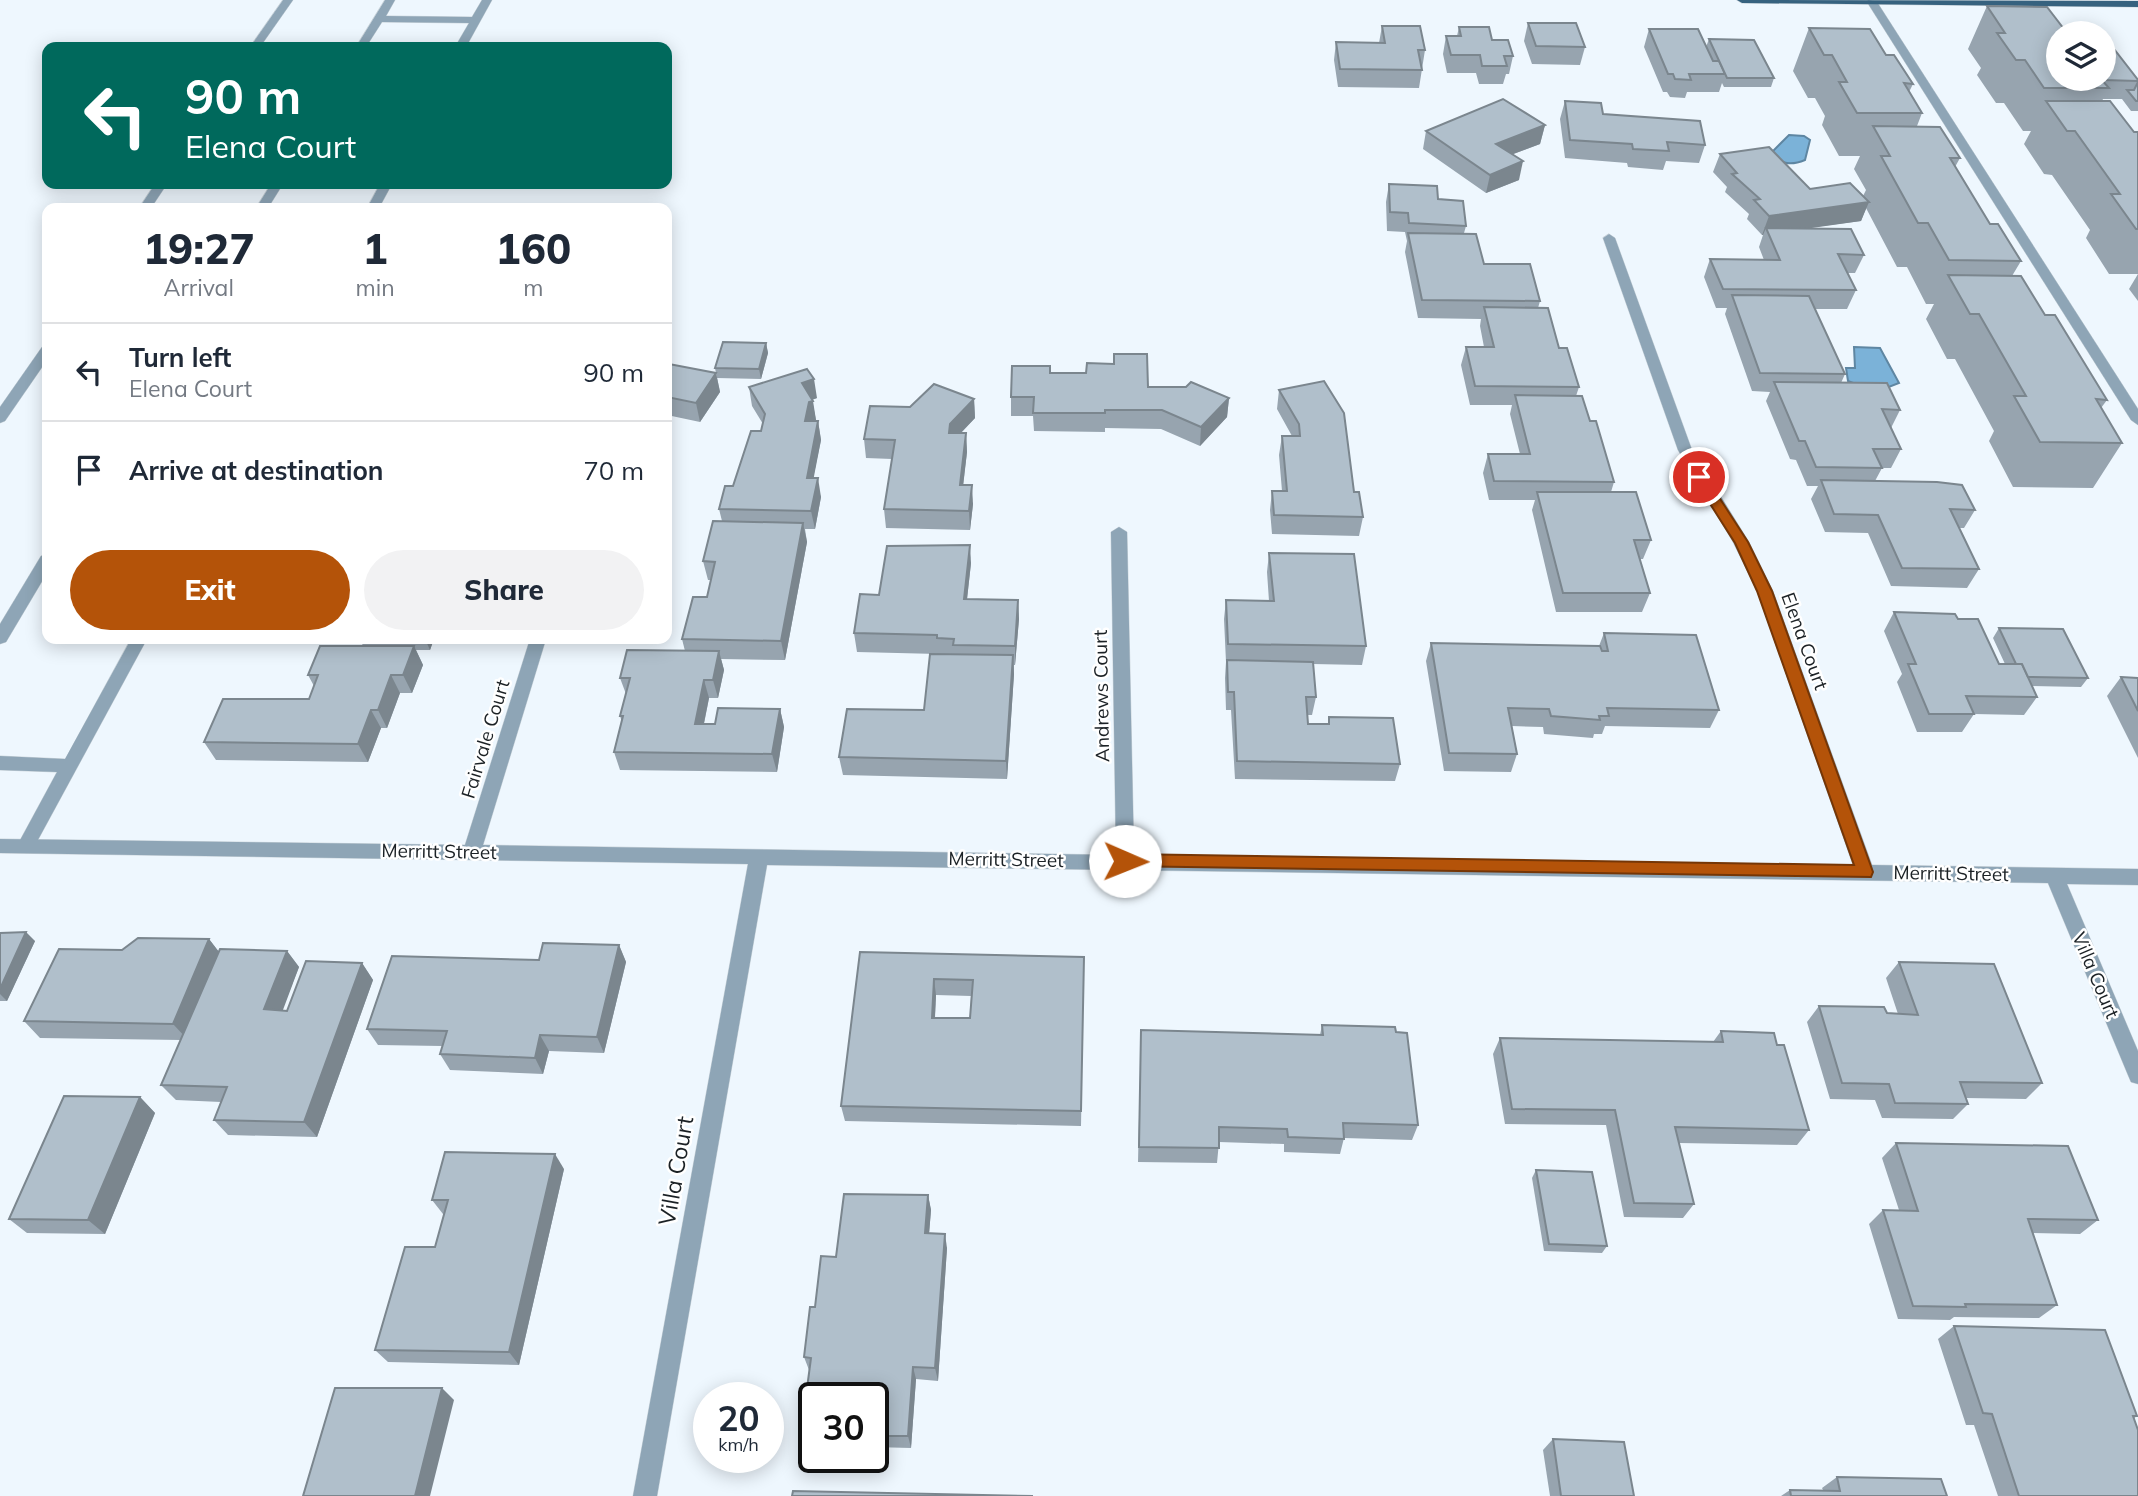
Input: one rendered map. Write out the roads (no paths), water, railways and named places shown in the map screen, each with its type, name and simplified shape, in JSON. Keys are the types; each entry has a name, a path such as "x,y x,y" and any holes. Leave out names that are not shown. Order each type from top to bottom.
{"main road":[{"path":"1742,0 2138,4"}],"street":[{"path":"259,42 288,0"},
{"path":"364,42 390,0"},
{"path":"464,42 486,0"},
{"path":"1872,2 2138,419"},
{"path":"378,19 476,20"},
{"name":"Elena Court","path":"1609,238 1685,450 1741,542 1765,591 1865,872"},
{"path":"0,418 42,357"},
{"name":"Andrews Court","path":"1119,531 1125,861"},
{"path":"0,638 42,569"},
{"path":"27,844 136,644"},
{"name":"Fairvale Court","path":"472,851 536,644"},
{"path":"0,763 69,766"},
{"name":"Merritt Street","path":"0,846 27,844 2138,877"},
{"name":"Villa Court","path":"645,1496 759,855"},
{"name":"Villa Court","path":"2054,875 2138,1075"}],"water":[{"path":"1789,135 1804,136 1810,140 1805,160 1787,163 1778,160 1771,153"},
{"path":"1854,347 1880,348 1899,383 1876,392 1848,381 1846,368 1855,368"}]}
